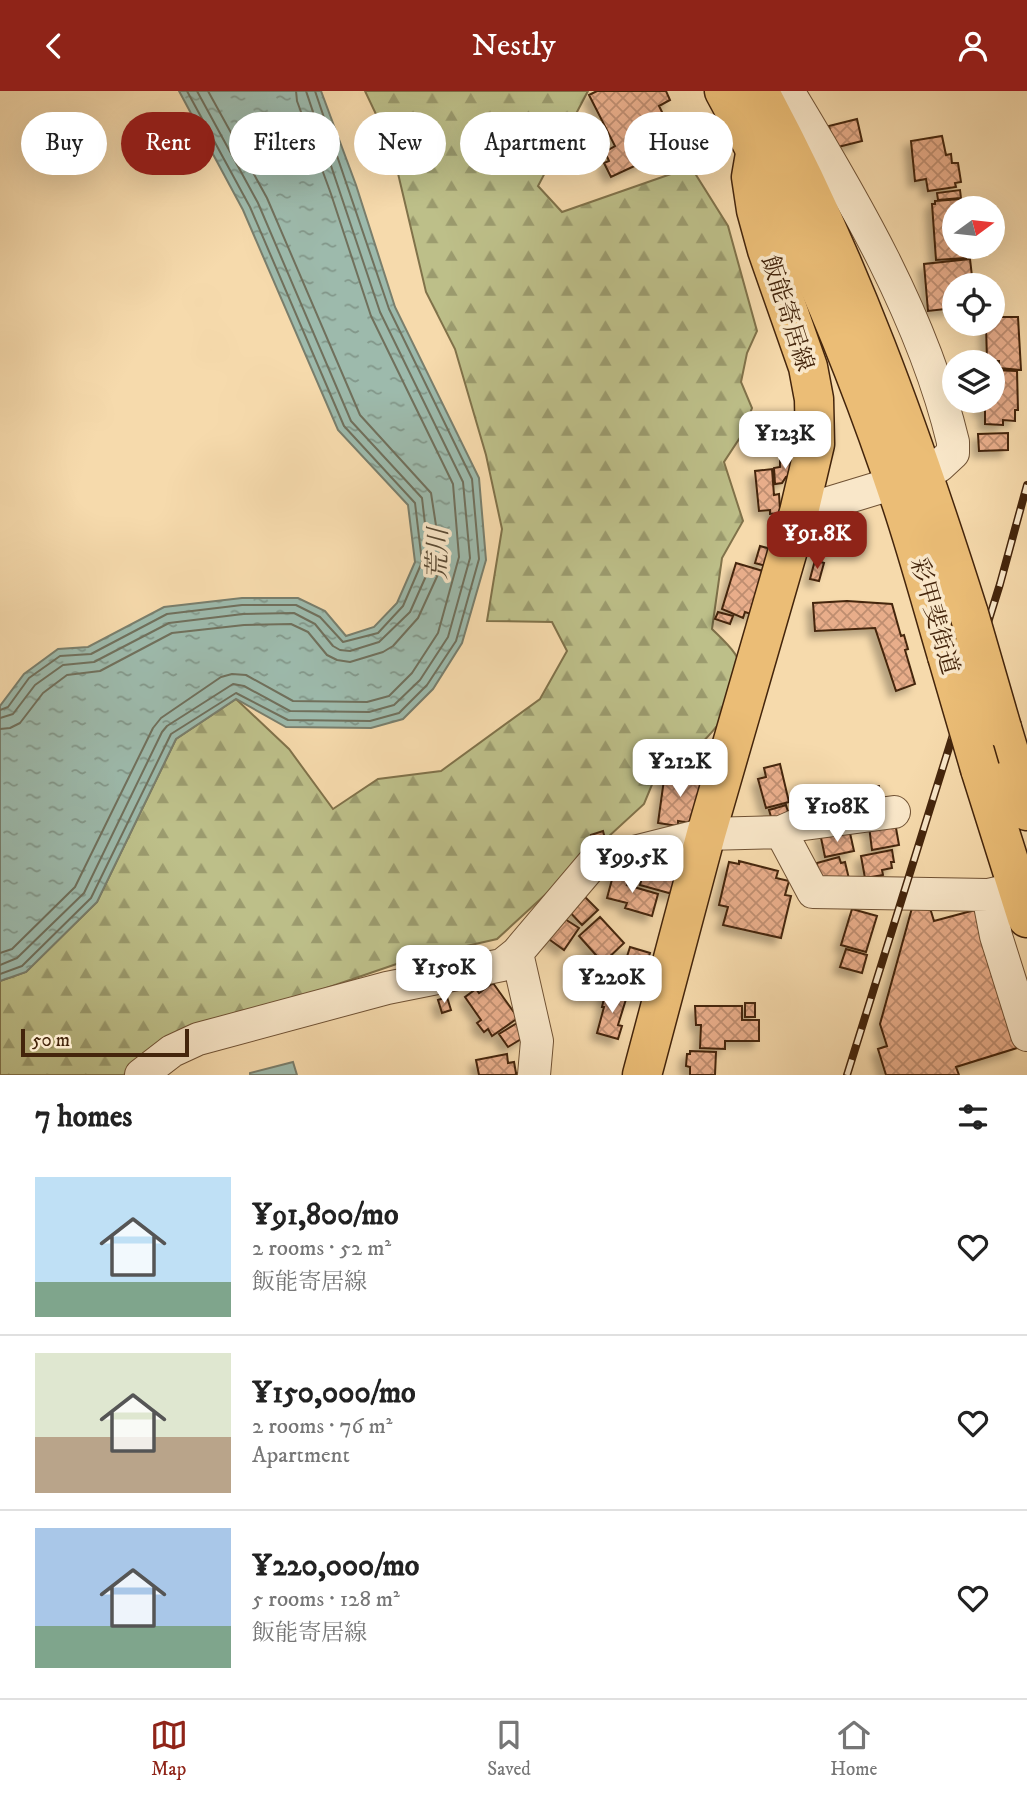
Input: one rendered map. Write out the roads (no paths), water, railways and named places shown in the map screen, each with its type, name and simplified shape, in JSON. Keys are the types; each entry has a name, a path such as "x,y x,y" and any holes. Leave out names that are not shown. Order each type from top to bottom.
{"main road":[{"name":"彩甲斐街道","path":"724,91 769,140 828,227 875,338 929,486 1027,811"},
{"name":"彩甲斐街道","path":"759,91 769,140 825,303 863,395 902,504 979,769 1005,901"},
{"name":"飯能寄居線","path":"642,1075 706,834 799,512 815,444 814,399 808,367 767,250 756,210 751,177 769,140"}],"street":[{"path":"788,91 846,187 911,317 953,442 953,453 939,466"},
{"path":"799,512 878,488"},
{"path":"142,1075 172,1051 198,1039 387,988 502,965 517,953 594,862 706,834 781,832 797,825 894,813"},
{"path":"781,832 813,892 1005,901 996,936 1027,1035"},
{"path":"517,953 537,1041 534,1075"}],"water":[{"name":"荒川","path":"179,91 321,91 329,112 229,112 229,175 340,175 340,142 395,307 479,478 486,560 462,643 433,689 403,719 371,728 286,727 236,699 176,739 97,902 26,972 0,981 0,706 24,674 58,649 88,647 164,607 242,598 298,598 325,611 346,636 374,627 397,603 415,562 408,505 338,430 243,210 215,158 215,112 190,112"},
{"path":"293,1062 297,1075 250,1075 250,1073"}],"railway":[{"path":"847,1075 1000,584 1027,485"}]}
